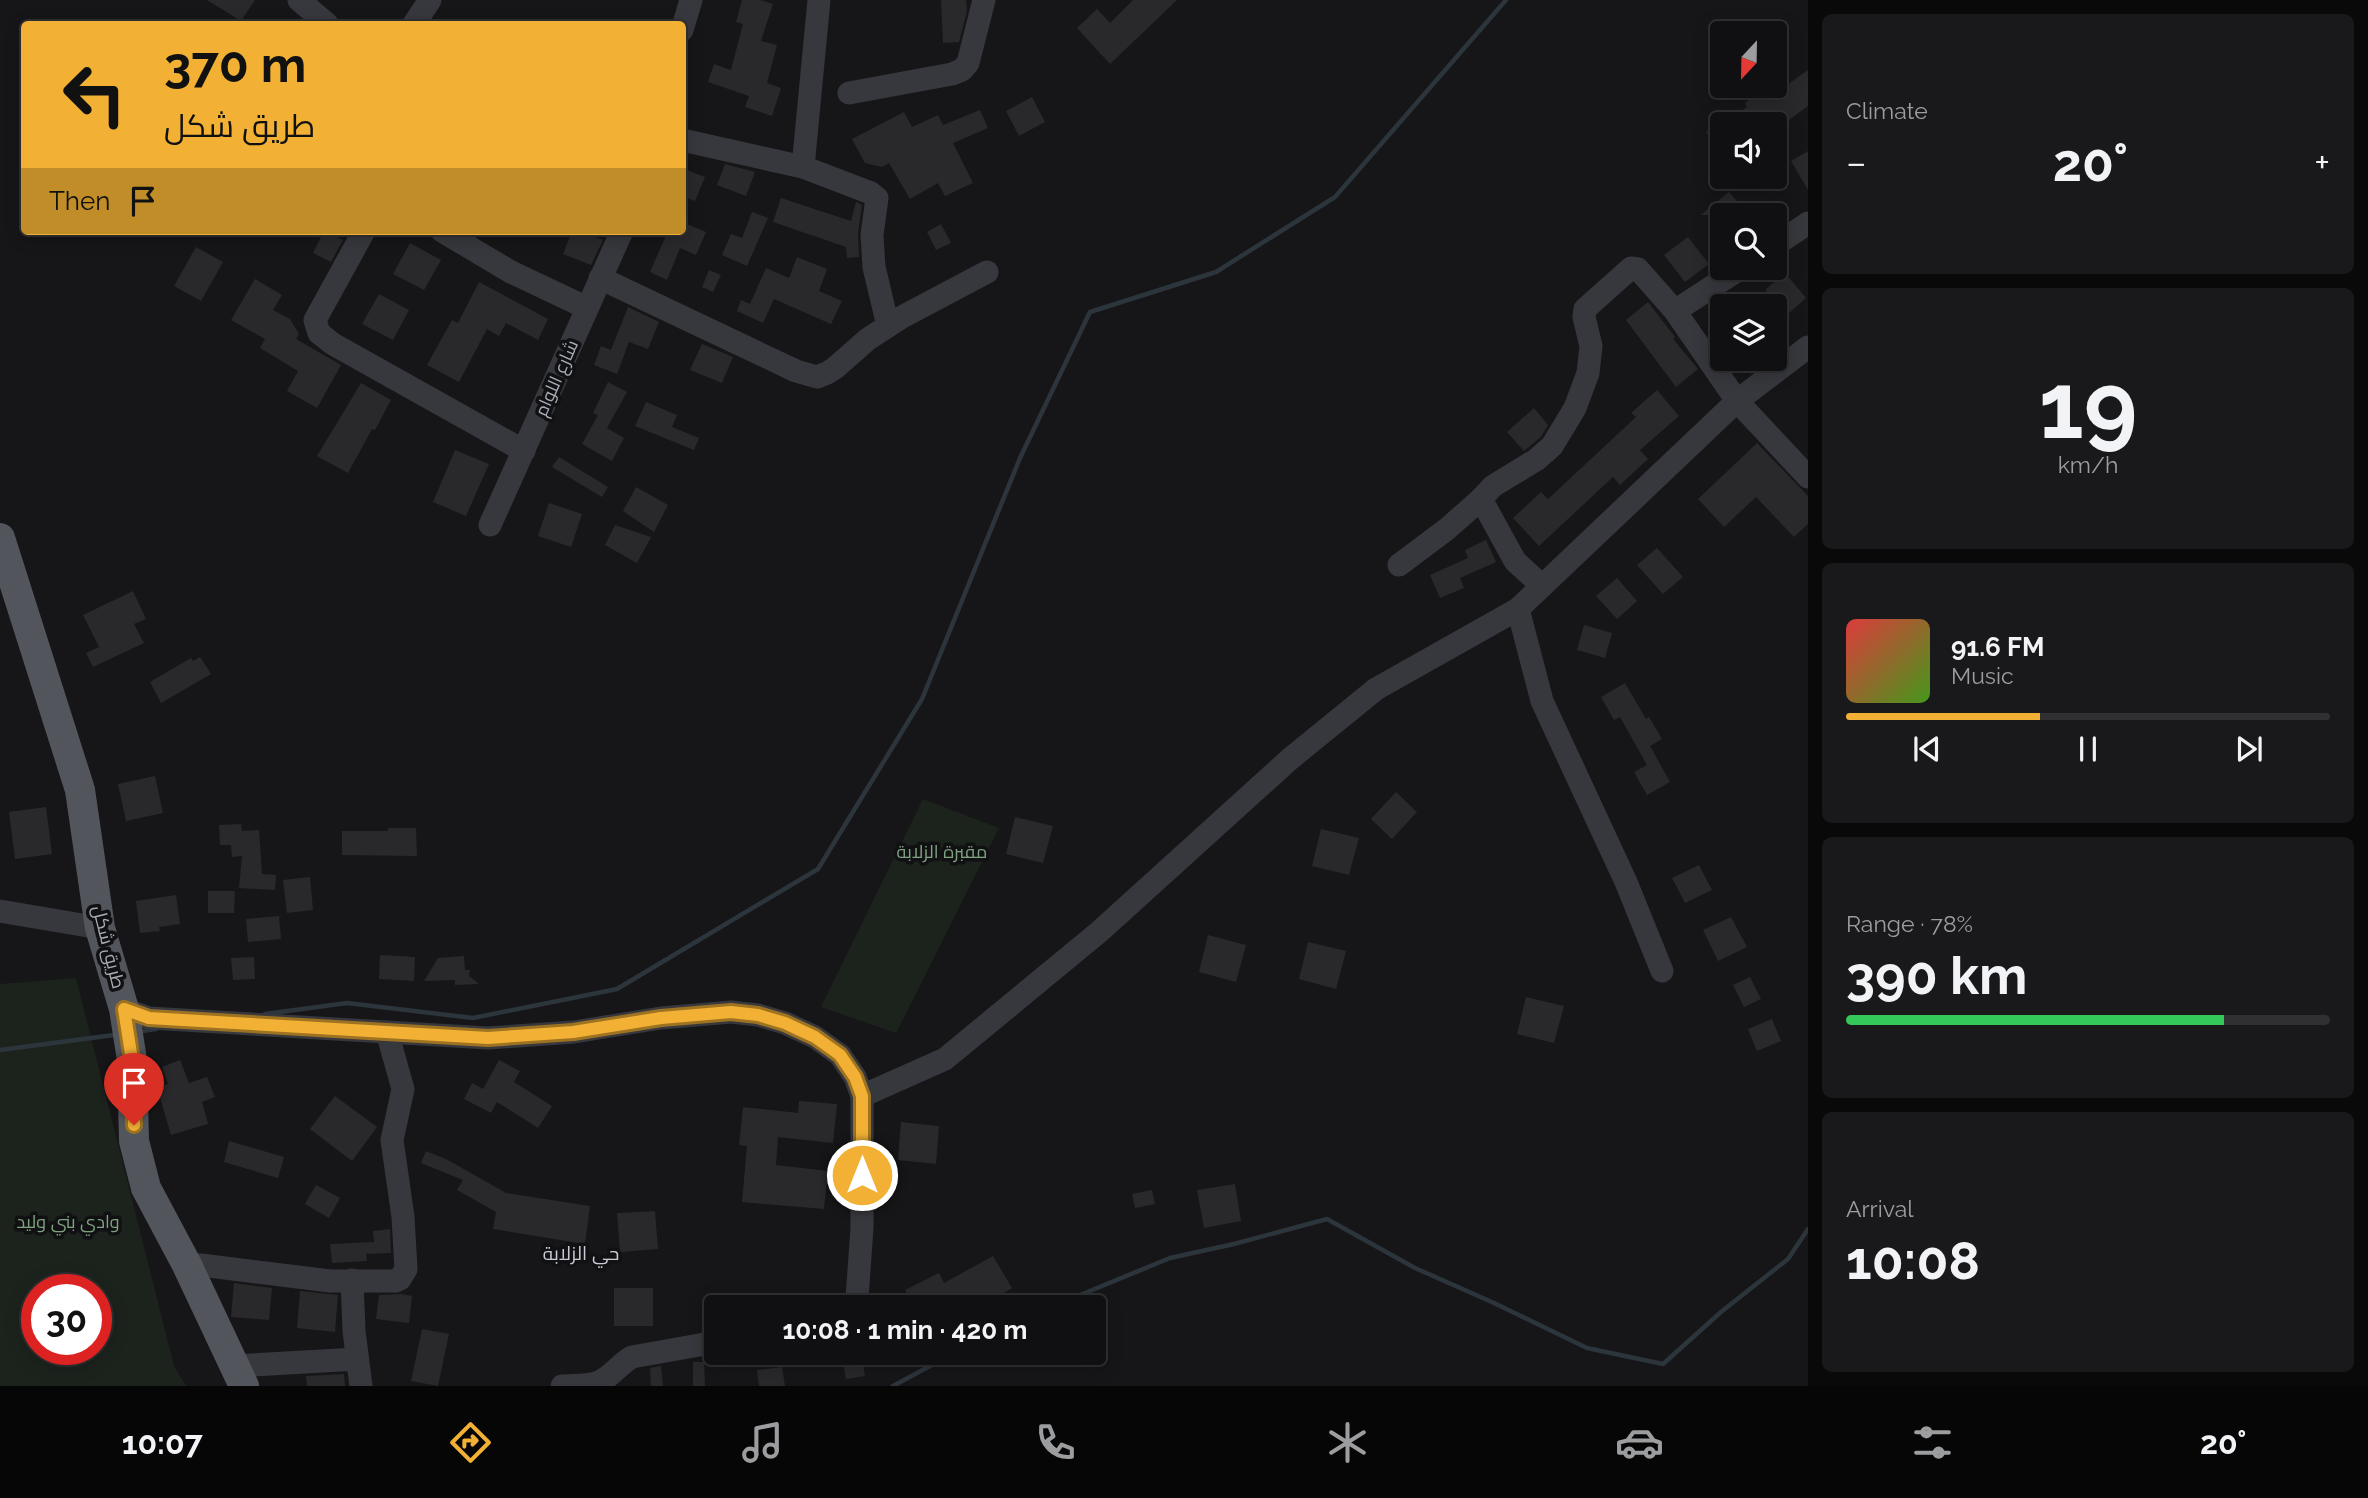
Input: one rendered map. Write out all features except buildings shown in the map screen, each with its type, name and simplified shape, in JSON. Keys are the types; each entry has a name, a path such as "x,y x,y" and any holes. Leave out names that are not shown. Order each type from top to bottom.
{"main road":[{"name":"طريق شكل","path":"0,538 80,790 100,928 124,1009 132,1060 134,1141 139,1166 146,1188 187,1265 239,1376"}],"street":[{"path":"299,0 324,21"},
{"path":"416,21 430,0"},
{"path":"685,21 691,0"},
{"path":"803,167 818,0"},
{"path":"849,93 962,70 971,56 984,0"},
{"path":"686,141 803,167 877,198 872,235 874,268 888,326"},
{"path":"1787,237 1808,223"},
{"path":"362,235 315,320 319,333 333,344 524,451"},
{"path":"449,235 511,272 587,308"},
{"name":"شارع اللوام","path":"490,525 620,235"},
{"path":"1399,565 1481,499 1493,486 1536,460 1552,446 1568,422 1588,373 1591,345 1584,317 1587,305 1634,267 1675,312 1737,401 1808,477"},
{"path":"600,278 796,372 817,377 835,368 868,339 888,326 987,272"},
{"path":"1675,312 1723,280"},
{"path":"862,1096 945,1059 1099,932 1290,759 1376,689 1518,609 1737,401 1808,347"},
{"path":"1481,499 1515,561 1542,586"},
{"path":"1518,609 1542,701 1626,882 1662,971"},
{"path":"0,911 100,928"},
{"path":"124,1009 149,1018 488,1038 527,1037 661,1018 731,1012 758,1015 785,1023 815,1037 840,1055 855,1077 862,1096 862,1228 857,1295"},
{"path":"187,1265 330,1281 400,1279 406,1269 392,1140 403,1089 387,1032"},
{"path":"352,1280 361,1386"},
{"path":"562,1386 595,1384 632,1357 704,1344"},
{"path":"239,1376 357,1359"}],"green space":[{"name":"مقبرة الزلابة","path":"923,799 999,828 896,1033 821,1007"},
{"name":"وادي بني وليد","path":"76,978 174,1366 186,1386 0,1386 0,984"}],"waterway":[{"path":"265,1014 347,1003 473,1018 617,989 818,869 922,699 1020,458 1090,312 1216,272 1335,197 1506,0"},
{"path":"142,1031 156,1029"},
{"path":"0,1050 114,1035"},
{"path":"1080,1295 1170,1258 1327,1219 1415,1268 1587,1348 1663,1364 1721,1312 1788,1259 1808,1229"},
{"path":"893,1386 932,1365"}],"district":[{"name":"حي الزلابة","path":"581,1253"}],"route":[{"path":"134,1125 132,1060 124,1009 149,1018 488,1038 527,1037 661,1018 731,1012 758,1015 785,1023 815,1037 840,1055 855,1077 862,1096 862,1175"}]}
